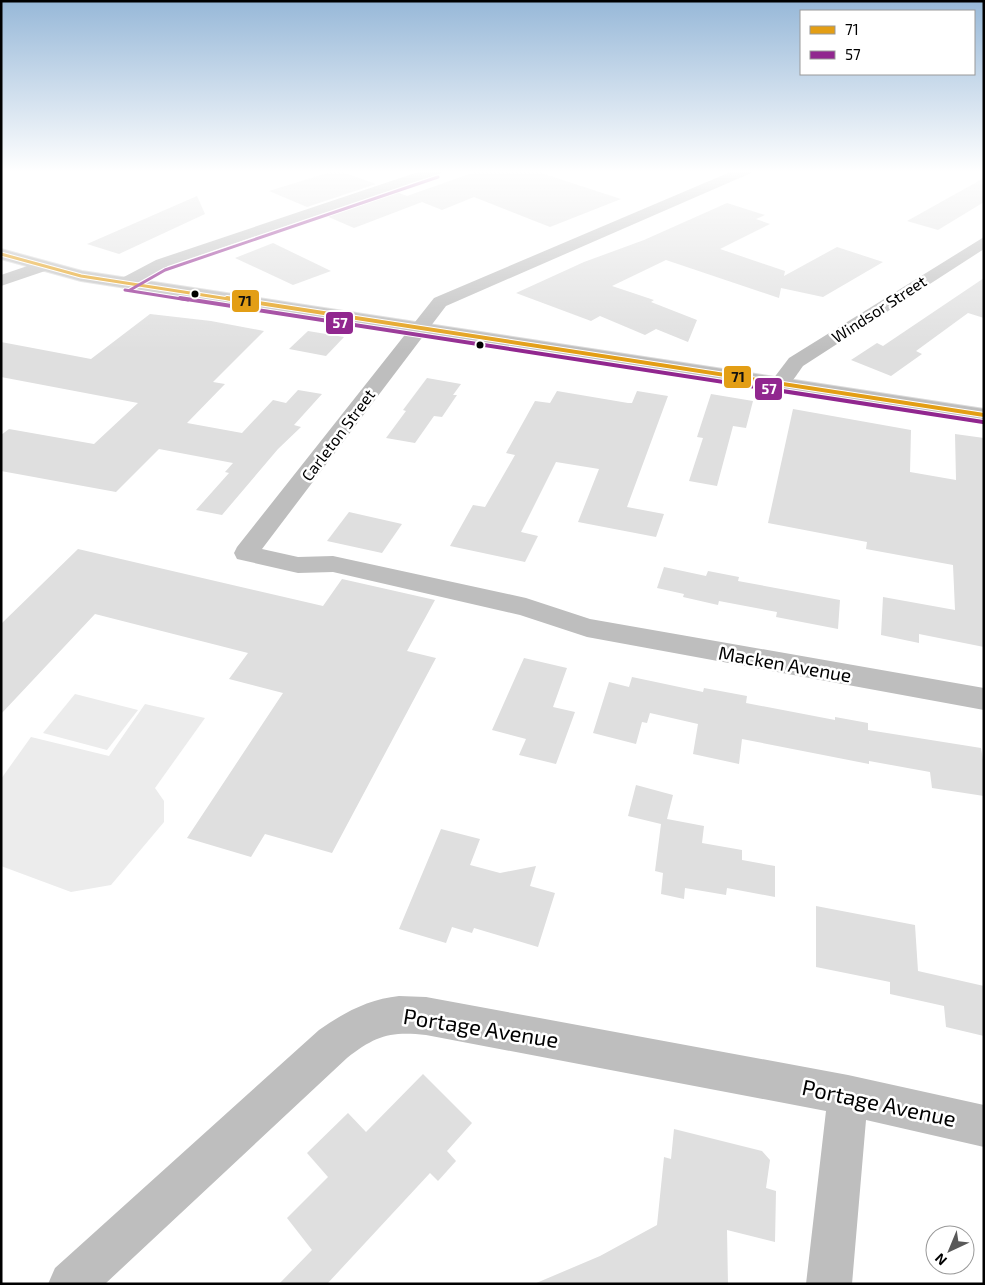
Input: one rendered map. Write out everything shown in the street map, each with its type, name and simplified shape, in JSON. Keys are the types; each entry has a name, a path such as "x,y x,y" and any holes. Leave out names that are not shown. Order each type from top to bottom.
{"street":[{"path":"126,283 162,263 259,230"},
{"name":"Carleton Street","path":"587,628 526,607 333,564 298,565 246,553 440,302 607,230"},
{"name":"Windsor Street","path":"780,383 796,362 984,242"},
{"path":"1,254 81,276 984,414"},
{"path":"1,281 42,266"},
{"name":"Macken Avenue","path":"587,628 984,699"},
{"name":"Portage Avenue","path":"71,1284 333,1044 366,1021 387,1015 404,1013 426,1016 848,1095 984,1126"},
{"path":"829,1284 848,1095"}],"shaded area":[{"path":"75,694 138,710 107,750 43,733"},
{"path":"145,704 205,718 155,788 164,801 164,822 111,885 71,892 1,866 1,779 31,737 109,756"}],"building":[{"path":"119,230 171,230 119,254 87,244"},
{"path":"667,230 758,230 720,249 785,271 784,276 837,247 883,262 823,297 781,288 779,298 666,260 612,286 654,300 651,302 697,320 688,342 656,329 645,335 600,316 591,321 516,293 584,262"},
{"path":"273,243 331,271 293,285 235,258"},
{"path":"984,278 984,318 968,313 916,351 922,354 891,376 851,360 877,343 883,346"},
{"path":"150,314 211,321 264,331 213,382 225,384 187,423 242,433 273,400 286,403 298,390 322,394 294,425 301,427 278,449 222,515 196,510 229,473 225,472 233,463 159,449 116,492 1,471 1,435 9,429 94,444 138,403 1,377 1,342 91,359"},
{"path":"308,331 344,337 326,356 289,349"},
{"path":"427,378 461,384 453,395 457,395 442,417 434,416 415,443 386,438 406,411 403,410"},
{"path":"557,391 628,403 632,403 637,391 668,396 627,507 664,514 656,537 578,522 599,469 556,462 521,532 538,536 525,562 450,546 473,505 485,507 515,455 506,453 535,401 550,403"},
{"path":"711,394 753,401 746,428 733,426 717,486 689,481 703,438 697,437"},
{"path":"793,409 911,430 910,472 956,480 955,434 984,438 984,647 919,634 919,643 881,635 883,597 955,610 953,565 866,549 867,542 768,523"},
{"path":"349,512 402,524 382,553 327,541"},
{"path":"78,549 323,606 342,579 435,600 407,651 436,658 332,853 265,834 251,857 187,838 283,693 229,679 248,653 95,614 1,714 1,624"},
{"path":"664,567 706,576 708,571 739,577 738,581 840,600 838,629 776,617 777,612 719,601 718,605 683,597 684,594 657,588"},
{"path":"524,658 567,668 553,707 575,712 556,764 519,755 526,739 492,730"},
{"path":"632,677 703,692 704,688 747,696 746,703 835,720 835,717 868,723 868,730 981,748 984,766 984,796 932,788 930,772 869,761 869,764 742,739 739,764 693,754 698,724 650,713 647,723 642,722 636,744 593,733 609,682 629,687"},
{"path":"636,785 673,795 667,819 704,826 702,843 742,850 742,860 775,866 775,897 727,888 726,895 685,888 684,899 661,894 663,873 655,871 661,824 628,816"},
{"path":"441,829 480,839 470,865 500,873 536,866 530,886 555,893 538,947 474,928 472,933 452,927 446,943 399,929"},
{"path":"816,906 915,925 918,971 984,986 984,1036 946,1027 944,1006 890,994 890,982 816,967"},
{"path":"423,1074 472,1123 447,1151 456,1161 438,1181 430,1173 327,1284 279,1284 312,1250 287,1218 328,1177 307,1153 348,1113 366,1132"},
{"path":"674,1129 762,1151 770,1160 766,1188 776,1191 775,1242 727,1230 728,1284 534,1284 600,1256 657,1225 664,1157 671,1159"}],"transit line":[{"name":"57","path":"130,290 165,270 283,230"},
{"name":"71","path":"1,254 81,276 984,415"},
{"name":"57","path":"125,290 983,422"}]}
